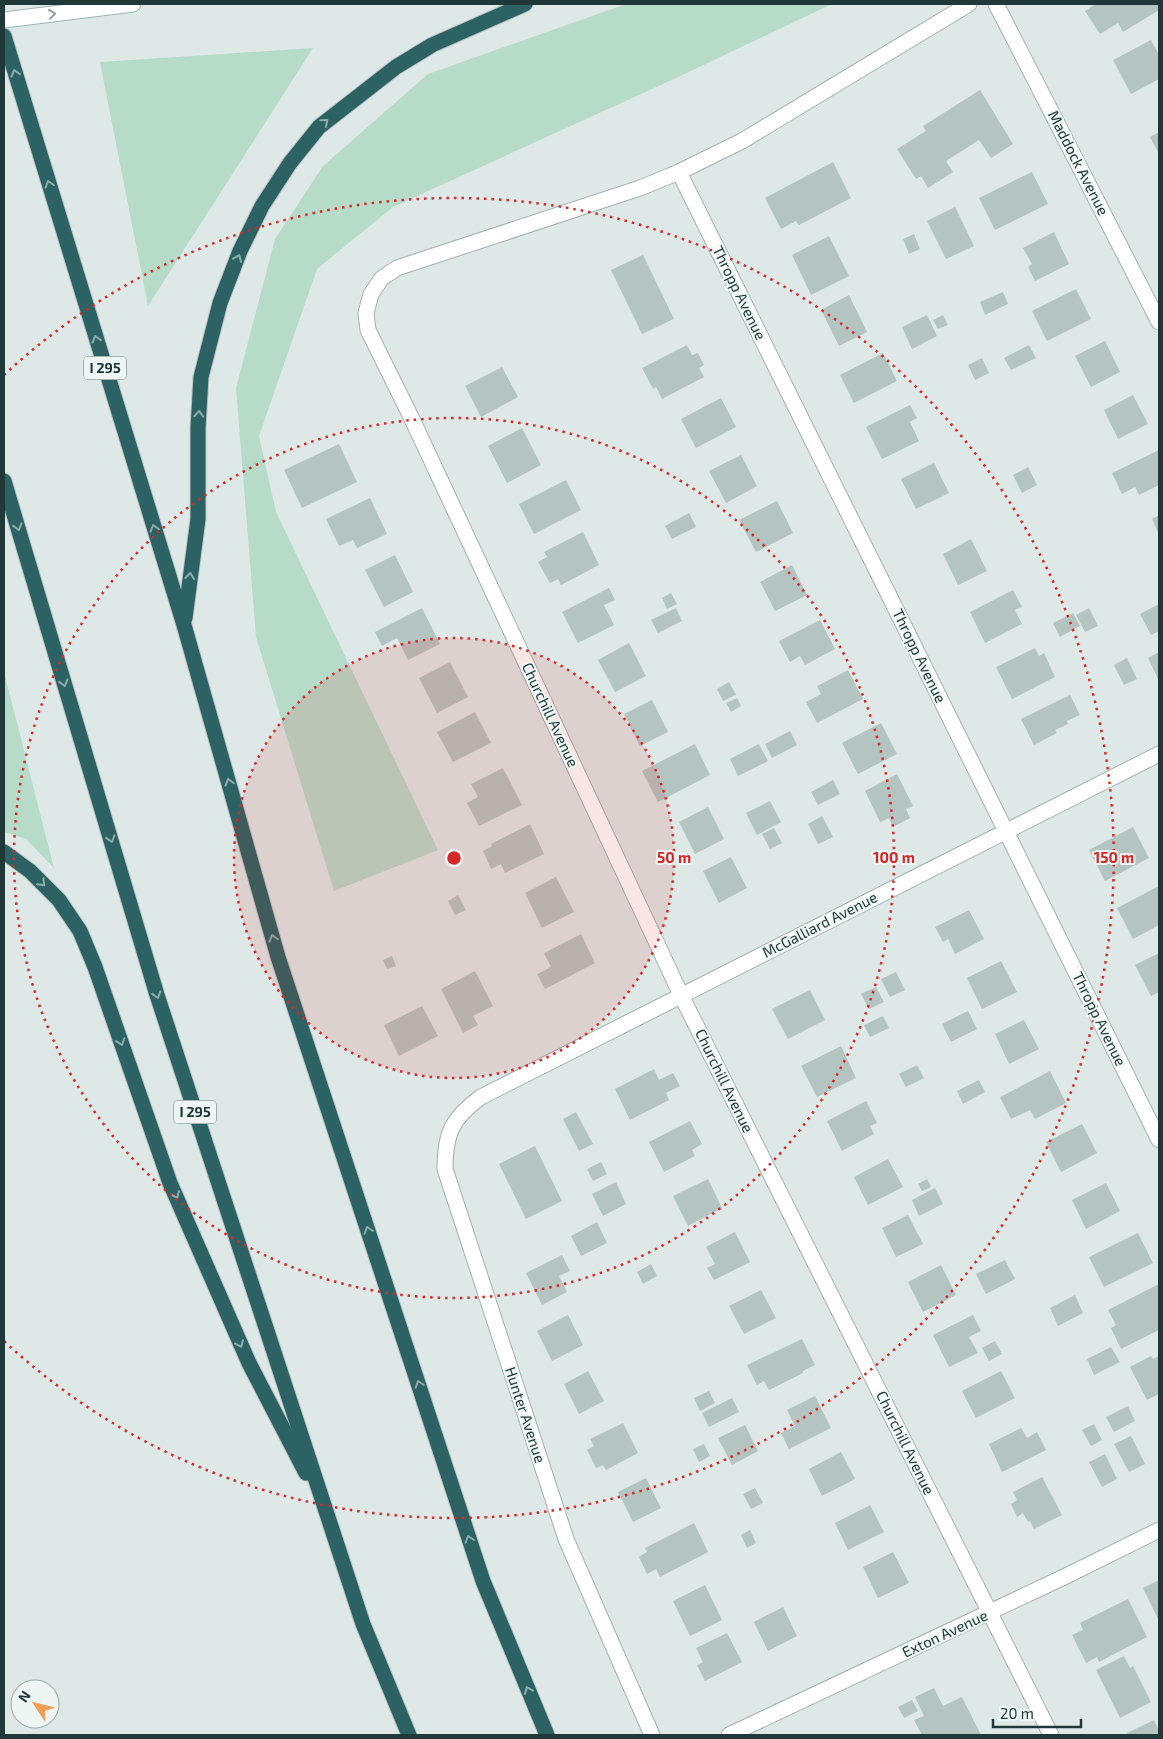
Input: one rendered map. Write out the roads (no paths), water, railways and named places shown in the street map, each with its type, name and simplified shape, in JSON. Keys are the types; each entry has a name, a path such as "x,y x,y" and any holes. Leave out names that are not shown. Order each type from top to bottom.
{"highway":[{"path":"184,625 198,520 198,428 201,378 220,303 240,251 262,206 290,162 319,127 388,73 432,45 525,4"},
{"name":"I 295","path":"4,36 184,625 281,966 483,1581 547,1735"},
{"name":"I 295","path":"4,481 157,995 363,1624 409,1735"},
{"path":"4,852 30,870 53,894 80,931 95,967 170,1183 249,1363 327,1514"}],"street":[{"path":"4,20 133,4"},
{"name":"Churchill Avenue","path":"969,4 742,141 679,172 640,188 397,268 382,278 371,294 366,313 368,330 412,419 681,995 1051,1735"},
{"name":"Maddock Avenue","path":"996,4 1159,322"},
{"name":"Thropp Avenue","path":"679,172 1159,1140"},
{"name":"McGalliard Avenue","path":"481,1097 1159,754"},
{"name":"Hunter Avenue","path":"481,1097 466,1108 450,1128 445,1147 445,1169 566,1539 652,1735"},
{"name":"Exton Avenue","path":"729,1735 989,1613 1159,1530"}]}
